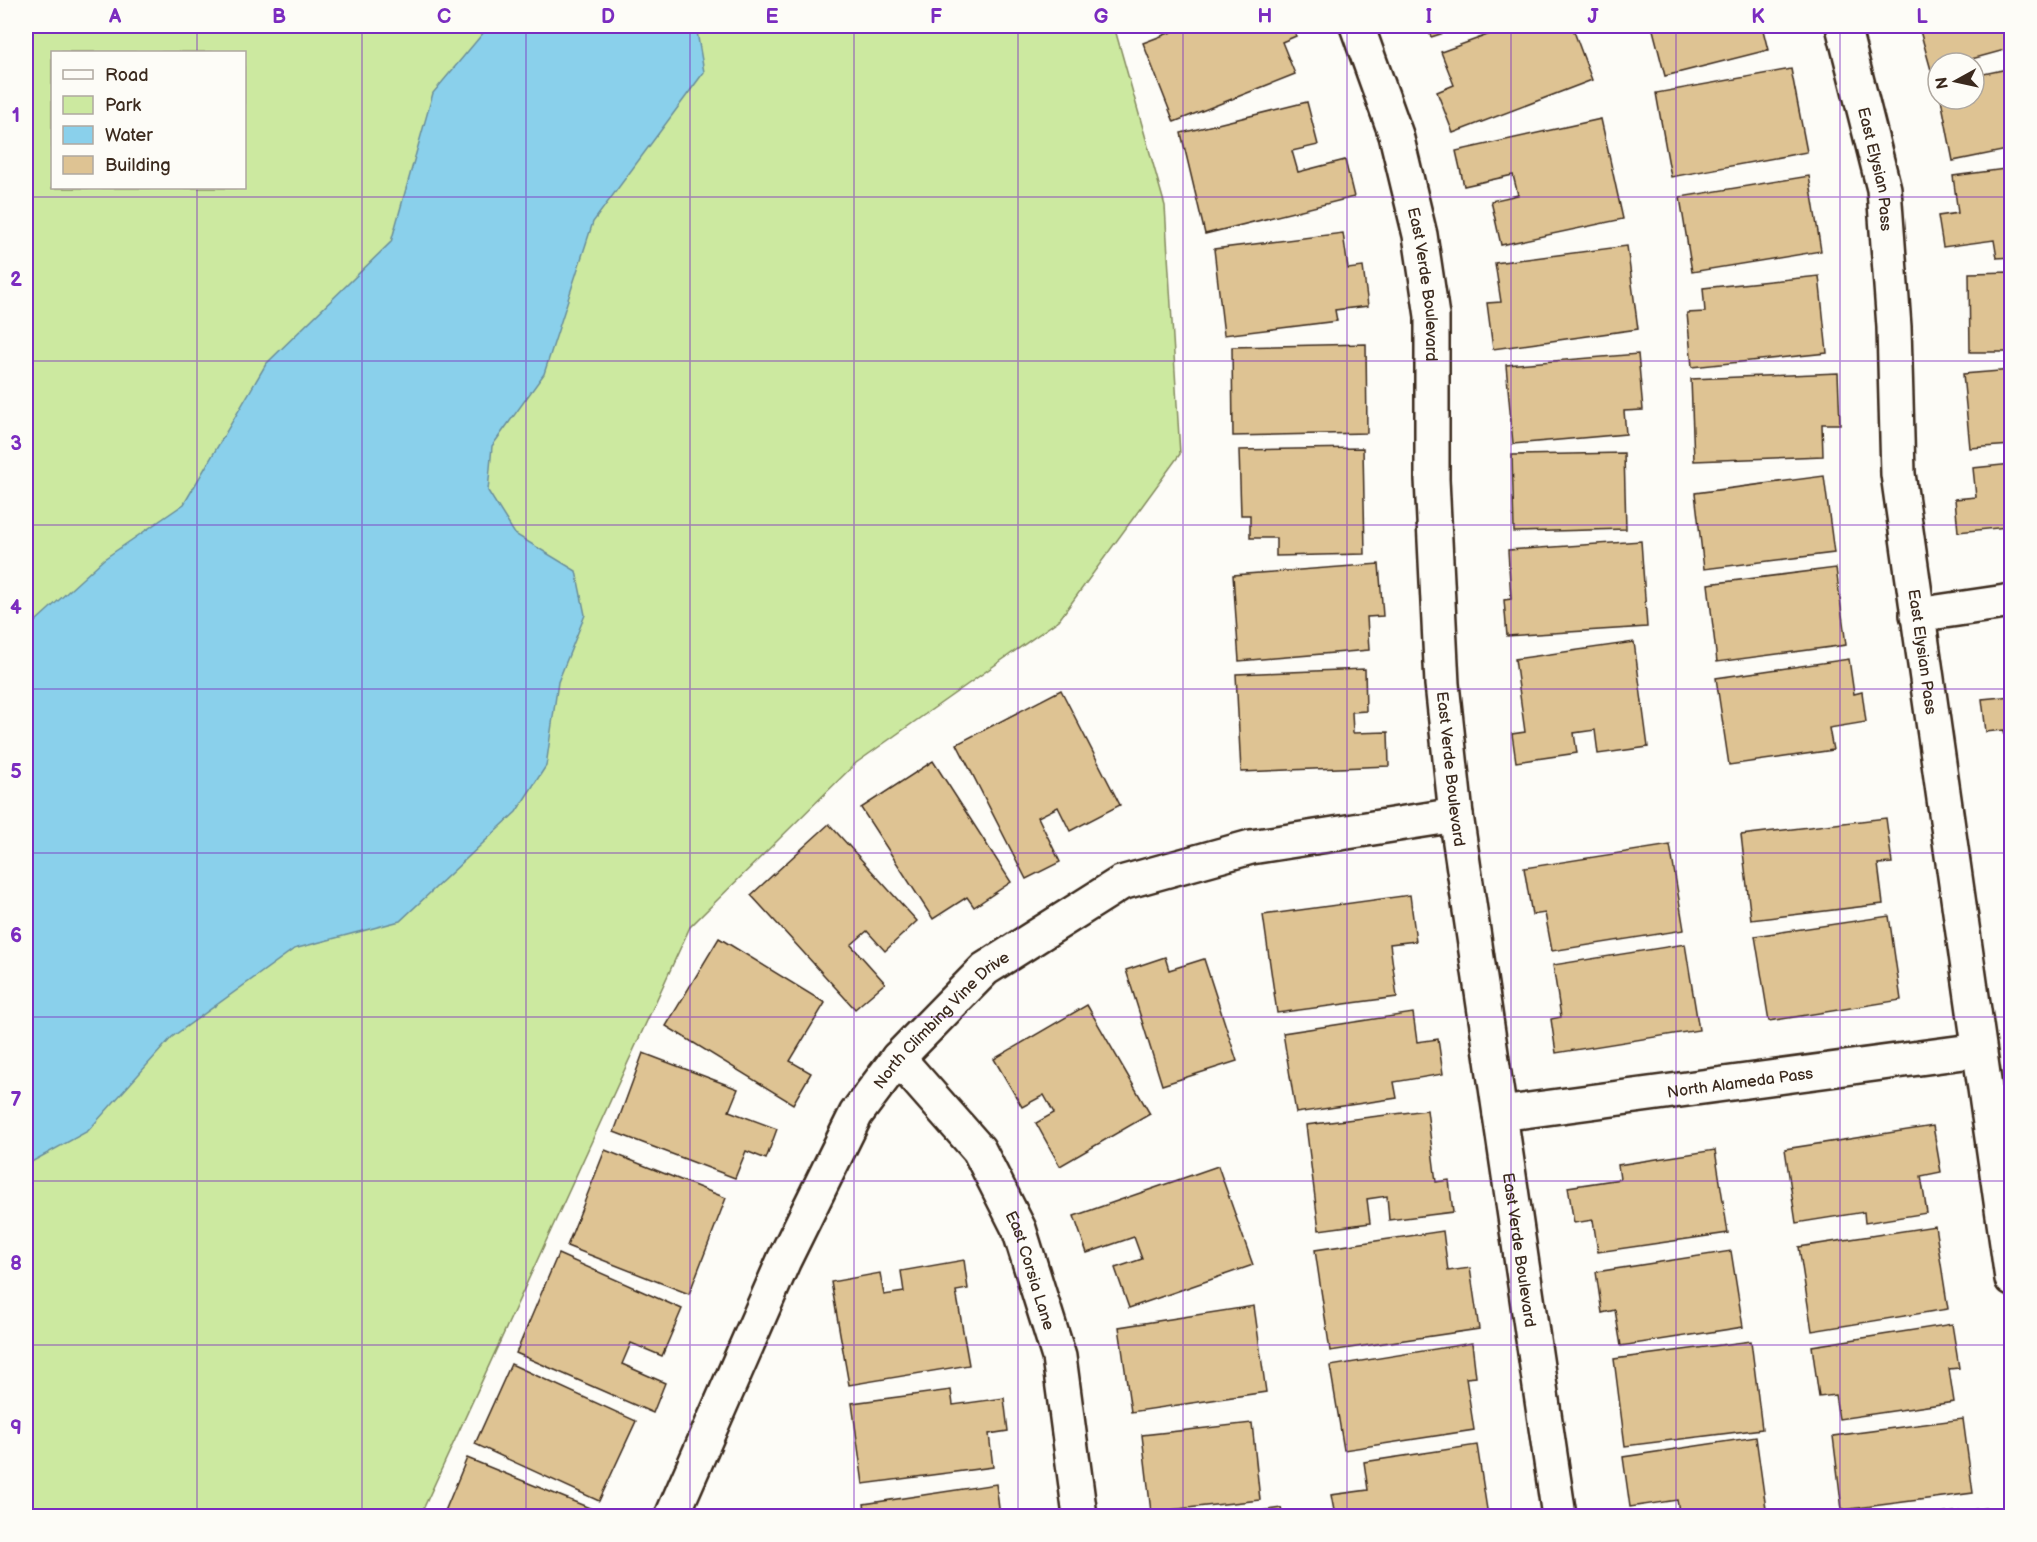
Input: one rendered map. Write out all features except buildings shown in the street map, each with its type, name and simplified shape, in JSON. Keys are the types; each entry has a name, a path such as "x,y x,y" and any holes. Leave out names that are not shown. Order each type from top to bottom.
{"street":[{"name":"East Verde Boulevard","path":"1358,26 1396,135 1420,235 1432,316 1432,479 1442,684 1456,815 1559,1516"},
{"name":"East Elysian Pass","path":"1843,26 1884,189 1894,327 1899,474 2012,1279"},
{"path":"1917,615 2012,601"},
{"name":"North Climbing Vine Drive","path":"672,1516 784,1260 856,1114 898,1058 985,969 1121,883 1251,847 1456,815"},
{"name":"North Alameda Pass","path":"1500,1114 1979,1050"},
{"name":"East Corsia Lane","path":"898,1058 979,1150 1019,1229 1059,1357 1080,1516"}],"green space":[{"path":"26,26 1114,26 1165,206 1180,454 1059,620 856,763 690,927 420,1516 26,1516"}],"water":[{"path":"489,26 696,26 704,72 593,222 544,374 492,446 488,491 515,534 576,571 585,615 558,682 546,766 516,812 400,921 294,949 172,1037 88,1131 26,1165 26,630 104,559 184,504 266,364 391,242 433,93"}]}
